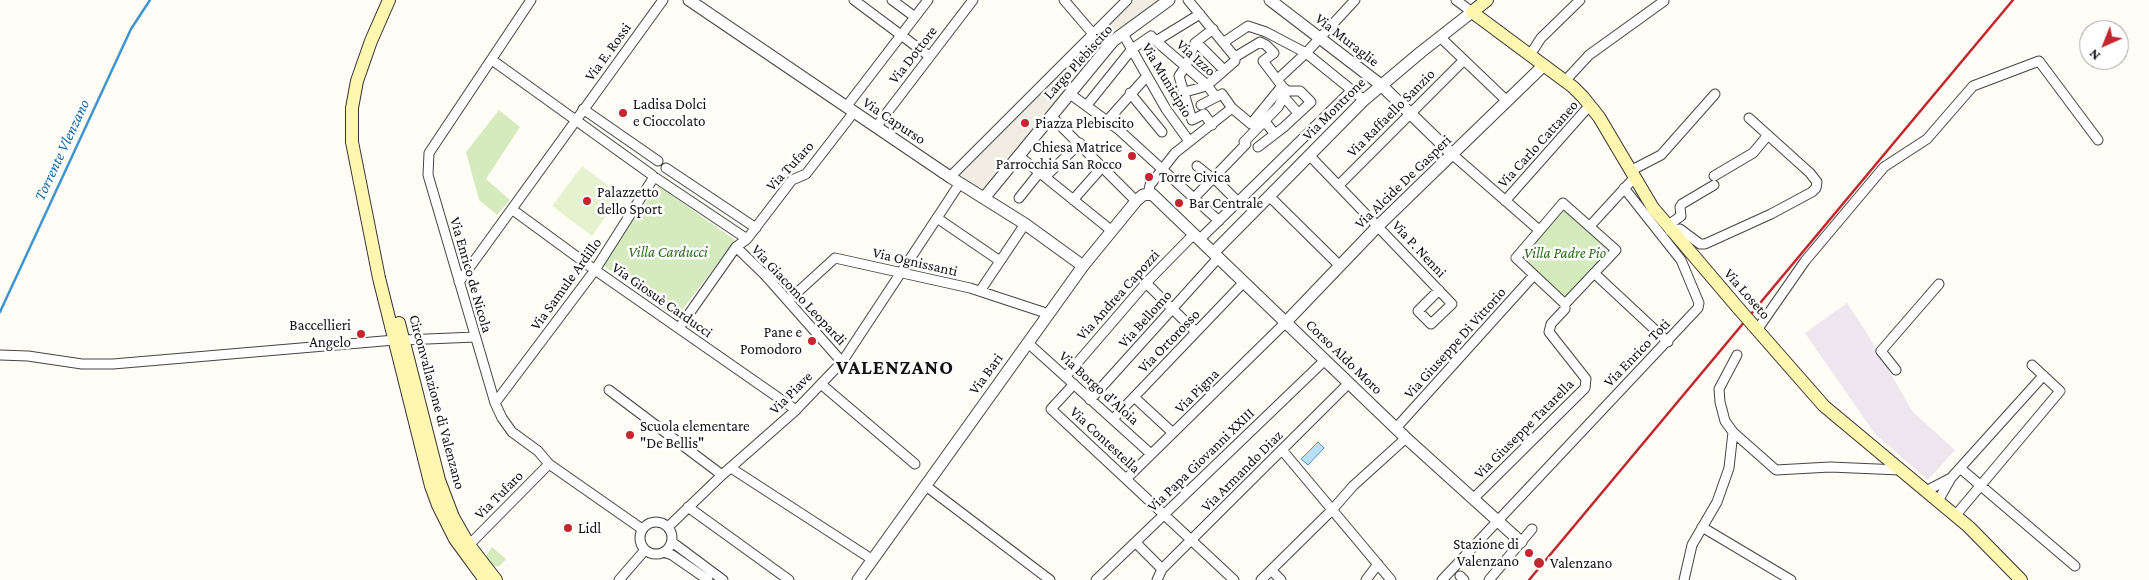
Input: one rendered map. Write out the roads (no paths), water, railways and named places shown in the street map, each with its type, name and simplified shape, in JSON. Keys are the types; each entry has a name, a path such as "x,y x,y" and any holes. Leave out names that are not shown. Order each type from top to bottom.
{"main road":[{"name":"Circonvallazione di Valenzano","path":"389,0 371,41 357,81 352,108 352,142 358,177 375,251 379,278 399,340 439,480 453,517 469,545 496,580"},
{"name":"Via Montrone","path":"1472,12 1487,0"},
{"name":"Via Loseto","path":"1472,12 1565,82 1590,105 1634,178 1669,228 1824,406 1955,516 2021,580"},
{"name":"Circonvallazione di Valenzano","path":"399,340 427,470 438,505 455,539 485,580"}],"street":[{"path":"531,0 492,60 654,176 747,239"},
{"name":"Via E. Rossi","path":"459,282 513,210 575,119 663,0"},
{"name":"Via Capurso","path":"689,0 955,180 1025,224 1083,266"},
{"path":"854,0 929,56"},
{"path":"892,0 915,17"},
{"name":"Via Tufaro","path":"679,328 736,247 747,239 792,180 806,174 901,35 928,0"},
{"name":"Via Dottore","path":"876,127 973,0"},
{"path":"1064,0 1094,35"},
{"name":"Largo Plebiscito","path":"955,180 1126,0"},
{"name":"Largo Plebiscito","path":"984,198 1114,41 1167,0"},
{"path":"1188,0 1235,57"},
{"name":"Via Muraglie","path":"1270,0 1381,85 1453,155"},
{"path":"1251,124 1283,88 1319,37 1355,0"},
{"path":"1456,0 1472,12"},
{"path":"1530,55 1541,38 1580,0"},
{"path":"1565,82 1589,55 1664,1"},
{"name":"Via Montrone","path":"1216,254 1364,100 1472,12"},
{"path":"1087,105 1132,49 1151,36 1156,41 1200,14"},
{"path":"1224,42 1248,26 1266,32 1306,53 1364,100"},
{"path":"1212,125 1204,114 1192,120 1179,76 1186,66 1196,42 1213,29"},
{"name":"Via Municipio","path":"1123,34 1166,109 1189,141"},
{"path":"1440,38 1507,101"},
{"name":"Via Izzo","path":"1156,41 1206,84 1216,97 1222,94 1232,108"},
{"path":"1196,42 1224,70"},
{"path":"1185,92 1206,84 1235,61 1235,57 1260,42 1274,53 1263,61 1283,88 1298,113"},
{"name":"Via Enrico de Nicola","path":"492,60 428,153 428,175 495,403 512,432 538,451 550,464 642,529"},
{"name":"Via Raffaello Sanzio","path":"1338,185 1464,60"},
{"path":"1755,327 1805,261 1884,167 1927,139 1973,86 2039,61 2098,140"},
{"name":"Via Alcide De Gasperi","path":"1285,323 1378,226 1544,66"},
{"path":"1107,120 1147,76"},
{"path":"1258,147 1284,127 1311,102 1300,91 1283,88"},
{"path":"1194,198 1214,179 1230,158 1232,160 1246,144 1244,142 1278,107 1283,88"},
{"name":"Via Andrea Capozzi","path":"1066,376 1146,283 1197,237 1219,221 1352,90"},
{"path":"1130,93 1162,132"},
{"path":"1070,94 1107,120 1164,169 1219,221"},
{"path":"1590,226 1624,188 1661,154 1715,94"},
{"path":"1201,105 1216,97"},
{"name":"Via Carlo Cattaneo","path":"1505,201 1590,105"},
{"path":"1148,195 1150,185 1175,153 1232,108 1251,124 1267,124 1274,133"},
{"path":"583,109 663,163 666,168 756,228"},
{"path":"1152,120 1166,109"},
{"path":"1051,116 1136,201"},
{"path":"1669,228 1683,230 1700,244 1705,244 1771,214 1812,192 1817,182 1814,177 1749,118"},
{"path":"593,132 601,121"},
{"path":"1669,228 1681,216 1680,207 1682,204 1753,153 1768,134"},
{"path":"1019,198 1042,175 1080,143"},
{"path":"1453,155 1539,230"},
{"path":"1019,156 1112,231"},
{"name":"Via P. Nenni","path":"1310,156 1439,290"},
{"path":"654,176 650,167 658,161"},
{"path":"1073,200 1103,166"},
{"path":"1197,166 1238,202"},
{"path":"654,176 664,176 666,168"},
{"name":"Via Samule Ardillo","path":"495,403 595,270 654,176"},
{"name":"Via Piave","path":"668,527 796,410 842,362 937,218 955,180"},
{"name":"Via Enrico Toti","path":"1442,580 1554,459 1694,314 1699,303 1681,260 1624,188"},
{"name":"Corso Aldo Moro","path":"1148,195 1152,194 1406,438 1521,542"},
{"name":"Via Bari","path":"858,580 1083,266 1136,201 1144,195 1148,195"},
{"path":"1270,196 1340,266"},
{"path":"1563,203 1590,226 1616,250 1565,304 1516,258 1563,203"},
{"name":"Via Giosuè Carducci","path":"513,210 595,270 796,410"},
{"path":"727,225 735,213"},
{"path":"937,218 1000,261"},
{"path":"980,291 1025,224"},
{"name":"Via Giacomo Leopardi","path":"736,247 789,300 842,362"},
{"name":"Via Bellomo","path":"1090,400 1173,309 1216,254"},
{"name":"Via Ognissanti","path":"789,300 836,258 980,291 1048,314"},
{"path":"1594,274 1668,342"},
{"name":"Via Giuseppe Di Vittorio","path":"1396,428 1534,275"},
{"name":"Via Ortorosso","path":"1113,419 1244,282"},
{"path":"1146,283 1196,332"},
{"path":"1896,370 1882,351 1939,284"},
{"name":"Via Giuseppe Tatarella","path":"1473,499 1585,388 1586,379 1550,332 1551,324 1566,309 1565,304"},
{"name":"Via Pigna","path":"1126,478 1285,323"},
{"path":"0,356 28,356 82,364 113,364 399,340 475,337"},
{"name":"Via Borgo d'Aloia","path":"1028,343 1151,454"},
{"path":"1737,355 1719,389 1725,421 1733,432 1776,470 1830,467 1900,470"},
{"name":"Via Papa Giovanni XXIII","path":"1096,580 1325,360"},
{"path":"1955,516 2060,391 2032,365"},
{"path":"1938,501 1951,478 2043,376"},
{"name":"Via Armando Diaz","path":"1157,580 1162,569 1349,383"},
{"path":"820,384 915,464"},
{"name":"Via Contestella","path":"1074,384 1051,409 1234,580"},
{"path":"609,390 722,476"},
{"path":"1134,397 1173,433"},
{"path":"1684,580 1692,545 1717,502 1729,468 1733,432"},
{"path":"1260,580 1354,486 1406,438"},
{"path":"1282,450 1391,580"},
{"name":"Via Tufaro","path":"469,545 550,464"},
{"path":"731,468 873,560"},
{"path":"1960,468 2075,566"},
{"path":"1926,491 1951,478"},
{"path":"926,486 1050,580"},
{"path":"688,507 789,580"},
{"path":"664,552 672,542 671,532 668,527 654,522 642,529 640,542 645,550 654,554 664,552 672,555 708,580"},
{"path":"1702,527 1790,580"},
{"path":"1489,580 1532,529"},
{"path":"672,542 723,580"},
{"path":"1136,543 1162,569"},
{"path":"624,578 645,550"},
{"path":"1366,580 1378,564"},
{"path":"1271,570 1281,580"}],"water":[{"path":"1318,442 1324,448 1308,465 1301,459"}],"waterway":[{"name":"Torrente Vlenzano","path":"0,312 131,29 150,0"}],"railway":[{"path":"1529,580 2013,0"}],"place":[{"name":"Ladisa Dolci e Cioccolato","path":"623,113"},
{"name":"Piazza Plebiscito","path":"1025,123"},
{"name":"Chiesa Matrice Parrocchia San Rocco","path":"1132,156"},
{"name":"Torre Civica","path":"1149,177"},
{"name":"Palazzetto dello Sport","path":"587,201"},
{"name":"Bar Centrale","path":"1179,203"},
{"name":"Baccellieri Angelo","path":"361,334"},
{"name":"Pane e Pomodoro","path":"812,341"},
{"name":"Scuola elementare \"De Bellis\"","path":"630,435"},
{"name":"Lidl","path":"568,528"},
{"name":"Stazione di Valenzano","path":"1529,553"},
{"name":"Valenzano","path":"1539,563"}],"district":[{"name":"VALENZANO","path":"895,368"}],"park label":[{"name":"Villa Carducci","path":"668,252"},
{"name":"Villa Padre Pio","path":"1565,253"}]}
